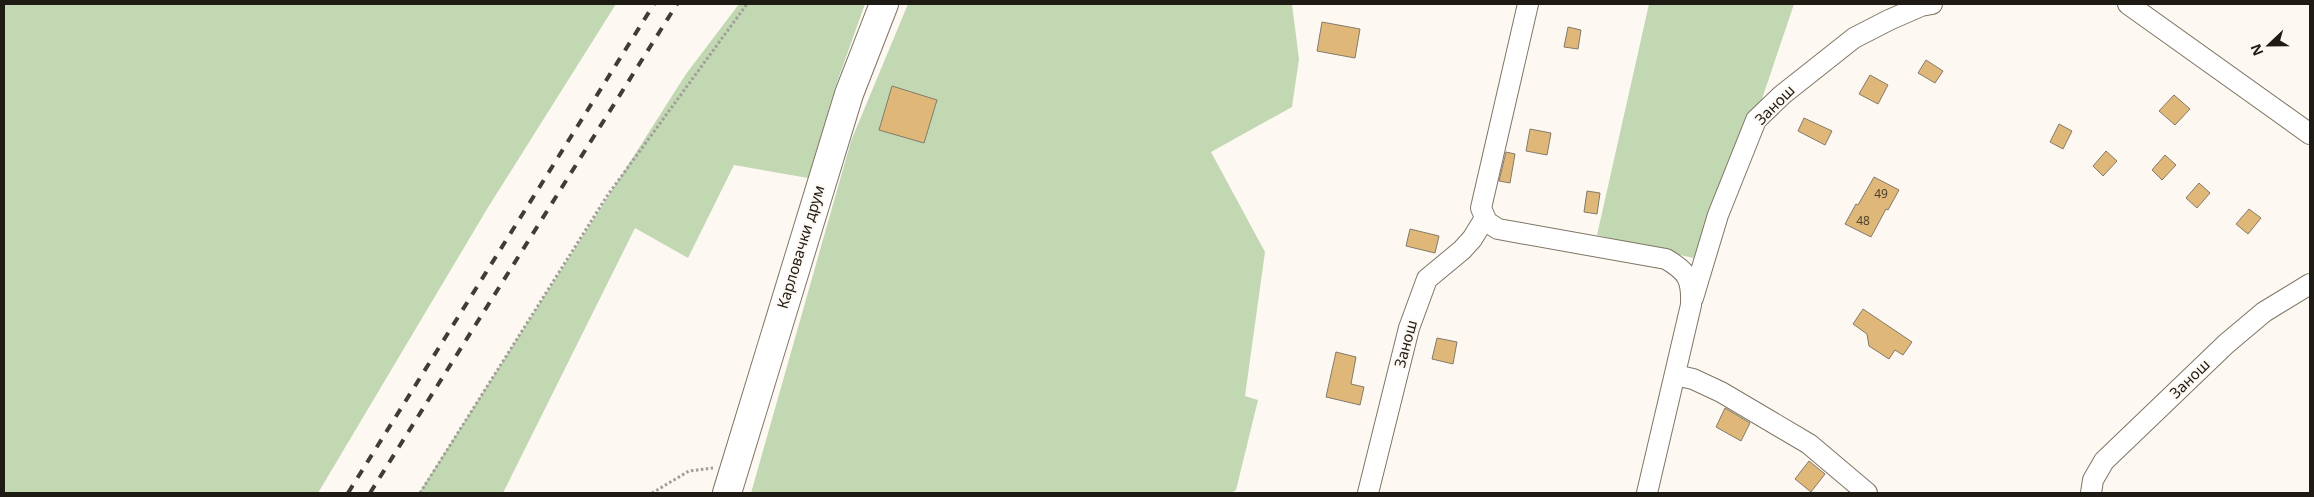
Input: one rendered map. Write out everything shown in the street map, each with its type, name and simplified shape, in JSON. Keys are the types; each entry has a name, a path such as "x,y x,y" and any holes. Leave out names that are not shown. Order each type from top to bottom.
{"main road":[{"name":"Карловачки друм","path":"727,493 849,94 884,4"}],"street":[{"path":"1485,218 1481,208 1483,197 1528,4"},
{"name":"Занош","path":"1647,493 1691,305 1718,215 1756,120 1795,84 1854,38 1897,17 1932,4"},
{"path":"2128,4 2310,134"},
{"name":"Занош","path":"1368,493 1409,328 1427,279 1462,250 1472,239 1485,218 1498,229 1506,231 1666,259 1682,269 1692,286 1691,305"},
{"name":"Занош","path":"2091,493 2093,480 2104,461 2264,312 2310,284"},
{"path":"1675,375 1693,379 1721,392 1809,444 1867,493"}],"path":[{"path":"420,493 607,196 747,4"},
{"path":"652,493 689,471 736,464"}],"green space":[{"path":"4,4 616,4 487,209 318,493 4,493"},
{"path":"739,4 865,4 835,88 808,178 734,165 688,258 635,228 503,493 419,493 686,74"},
{"path":"908,4 1292,4 1299,59 1292,107 1211,152 1265,252 1245,396 1258,400 1236,490 1231,493 751,493 851,141"},
{"path":"1649,4 1794,4 1762,99 1728,162 1697,259 1597,235"}],"building":[{"path":"1322,22 1360,29 1355,58 1317,51"},
{"path":"1568,27 1581,30 1578,49 1564,47"},
{"path":"1926,60 1943,71 1935,83 1918,73"},
{"path":"1870,75 1888,85 1878,104 1859,94"},
{"path":"892,86 937,100 924,143 879,130"},
{"path":"2174,95 2190,109 2175,125 2159,111"},
{"path":"1804,118 1832,131 1825,145 1798,131"},
{"path":"2059,124 2072,131 2063,149 2050,142"},
{"path":"1530,129 1551,133 1547,155 1526,151"},
{"path":"2106,151 2117,161 2103,176 2093,166"},
{"path":"1506,152 1515,154 1510,183 1499,181"},
{"path":"2165,155 2176,165 2162,180 2152,170"},
{"path":"1874,177 1899,190 1871,237 1845,224"},
{"path":"2199,183 2210,193 2197,208 2186,198"},
{"path":"1587,191 1600,193 1597,214 1584,212"},
{"path":"2249,209 2261,218 2248,234 2236,224"},
{"path":"1410,229 1439,236 1435,253 1406,246"},
{"path":"1863,309 1912,342 1903,355 1895,350 1889,359 1869,346 1867,334 1853,324"},
{"path":"1437,338 1457,342 1453,364 1432,359"},
{"path":"1336,352 1356,357 1351,384 1364,387 1360,405 1326,397"},
{"path":"1725,408 1750,423 1741,441 1716,427"},
{"path":"1809,461 1825,474 1811,492 1795,479"}],"railway":[{"path":"348,493 654,4"},
{"path":"370,493 677,4"}]}
